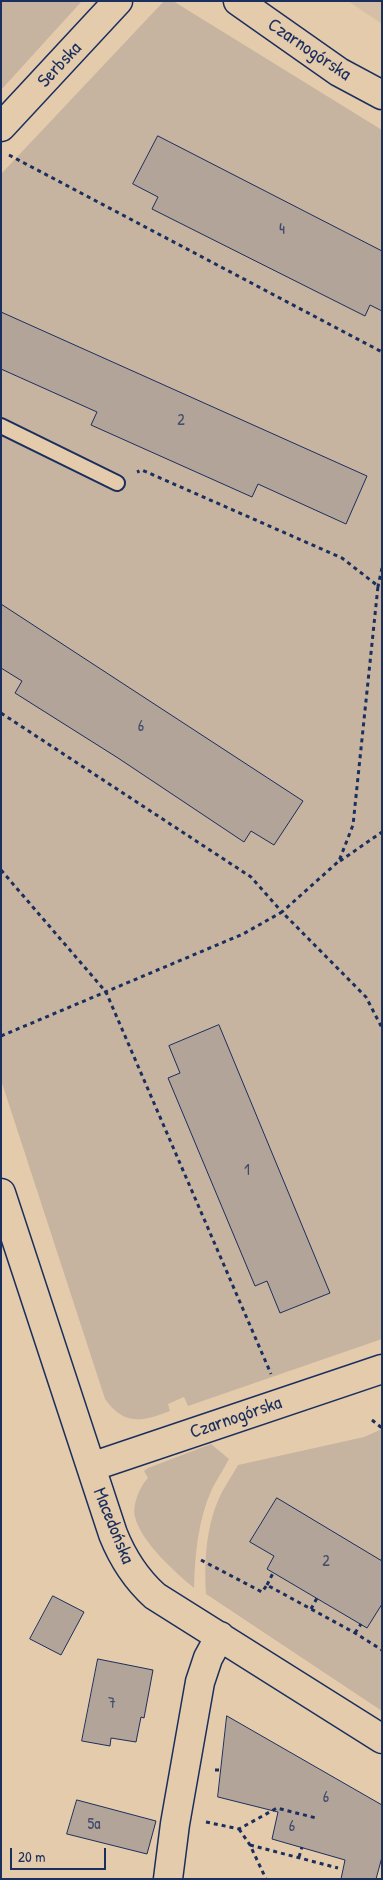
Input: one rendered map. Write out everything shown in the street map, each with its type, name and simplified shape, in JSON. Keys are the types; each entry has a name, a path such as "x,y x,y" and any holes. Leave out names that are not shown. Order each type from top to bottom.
{"street":[{"name":"Serbska","path":"1,127 118,1"},
{"name":"Czarnogórska","path":"238,1 339,72 382,95"},
{"name":"Macedońska","path":"1,1193 113,1534 120,1553 131,1571 142,1585 156,1596 382,1739"},
{"name":"Czarnogórska","path":"91,1467 382,1368"},
{"path":"168,1879 175,1824 200,1682 208,1658 220,1636"}],"lane":[{"path":"1,426 116,483"}],"path":[{"path":"1,152 382,352"},
{"path":"116,483 142,470 342,558 382,589"},
{"path":"340,861 353,825 378,586 382,568"},
{"path":"1,713 251,877 282,912 366,997 382,1028"},
{"path":"1,1036 243,934 282,912 340,861 382,832"},
{"path":"1,870 106,992 283,1402"},
{"path":"372,1420 382,1428"},
{"path":"201,1560 262,1592 273,1572"},
{"path":"267,1585 355,1633 382,1650"},
{"path":"310,1609 318,1598"},
{"path":"355,1633 361,1624"},
{"path":"203,1822 238,1829 277,1808 316,1818"},
{"path":"238,1829 250,1845 266,1879"},
{"path":"250,1845 338,1868"},
{"path":"299,1857 302,1847"}],"shaded area":[{"path":"1,1 82,1 1,90"},
{"path":"164,1 173,1 382,130 382,1339 188,1406 184,1397 168,1404 170,1411 143,1419 135,1419 127,1418 120,1414 105,1399 1,1080 1,174"},
{"path":"348,1 382,1 382,24"},
{"path":"382,1429 382,1711 206,1594 205,1569 207,1542 212,1516 222,1492 238,1465 364,1437"},
{"path":"211,1444 229,1459 212,1489 203,1513 196,1550 194,1588 151,1546 138,1527 134,1512 140,1491 148,1478 144,1471"}],"building":[{"path":"158,136 382,251 382,311 370,305 365,316 152,209 158,197 133,184"},
{"path":"1,312 367,476 346,524 258,484 252,497 91,425 97,412 1,369"},
{"path":"1,604 303,801 274,845 251,831 244,842 118,758 15,693 22,681 1,668"},
{"path":"219,1025 330,1293 280,1313 267,1281 255,1286 168,1078 180,1073 169,1046"},
{"path":"277,1498 382,1561 382,1604 367,1628 267,1569 274,1556 250,1542"},
{"path":"53,1596 84,1612 61,1655 30,1639"},
{"path":"98,1659 153,1670 144,1718 141,1717 136,1742 111,1738 110,1746 82,1741"},
{"path":"227,1716 382,1805 382,1857 376,1879 341,1879 345,1860 272,1839 278,1812 218,1797"},
{"path":"77,1800 156,1821 147,1854 67,1834"}]}
